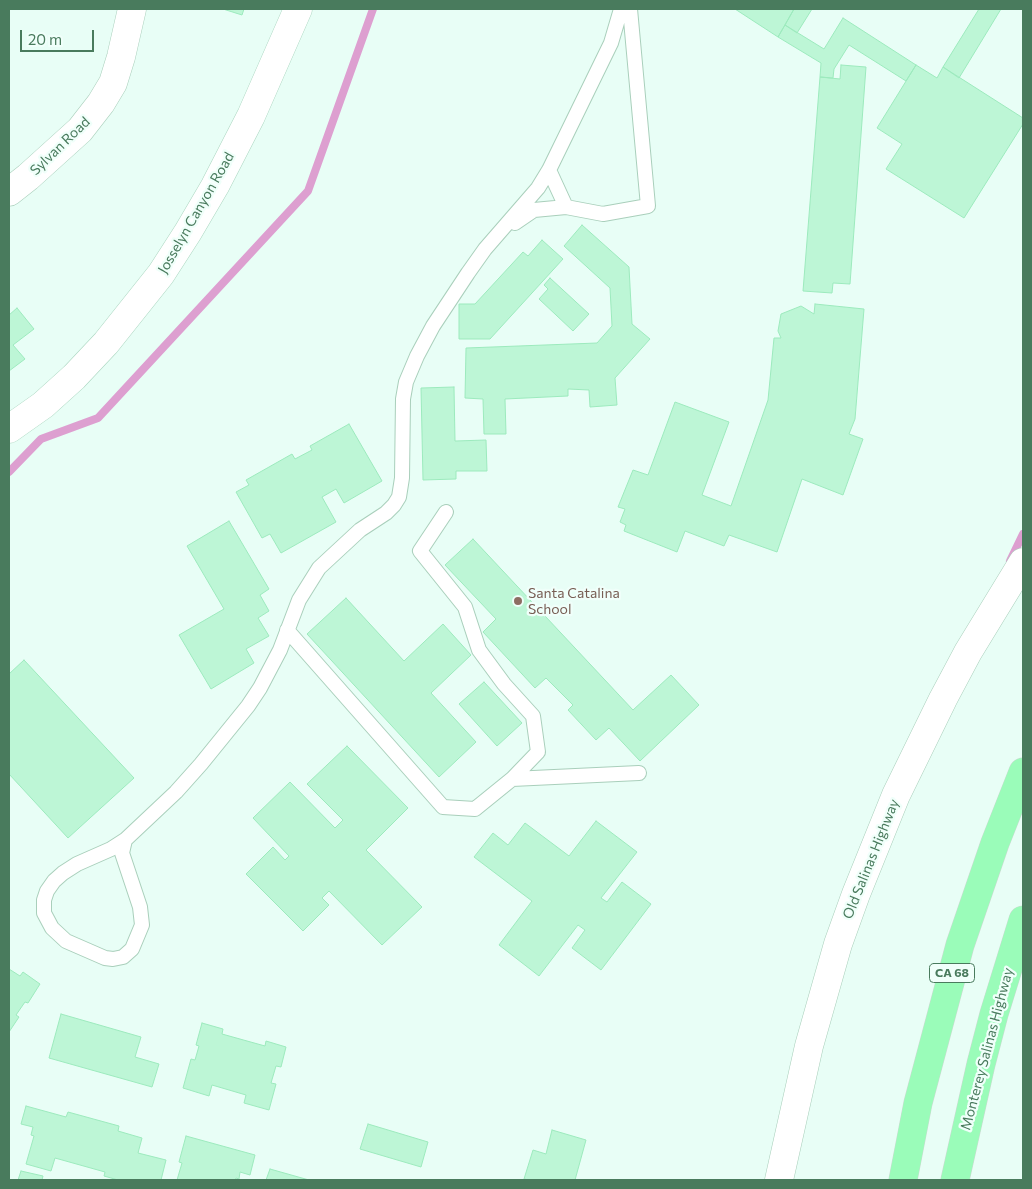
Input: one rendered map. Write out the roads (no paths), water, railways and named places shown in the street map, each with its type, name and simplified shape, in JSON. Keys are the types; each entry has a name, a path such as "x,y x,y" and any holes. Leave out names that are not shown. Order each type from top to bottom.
{"highway":[{"name":"CA 68","path":"903,1180 920,1095 960,945 994,843 1023,772"},
{"name":"Monterey Salinas Highway","path":"956,1180 981,1064 994,1014 1023,920"}],"street":[{"name":"Sylvan Road","path":"9,192 75,136 101,104 122,57 132,9"},
{"name":"Josselyn Canyon Road","path":"9,429 43,405 74,377 106,343 161,274 215,186 251,116 298,9"},
{"name":"Old Salinas Highway","path":"779,1180 801,1080 823,994 856,894 896,795 943,699 968,652 1023,562"}],"lane":[{"path":"126,840 122,853 140,908 142,925 132,949 123,957 113,960 66,941 52,928 44,914 44,900 47,891 63,873 77,864 111,850 126,840 176,792 239,719 270,672 299,600 319,568 360,530 386,513 399,497 402,478 403,399 406,382 417,356 447,303 485,249 538,188 549,170 611,43 622,9"},
{"path":"500,233 534,210 566,207 603,214 648,206 630,9"},
{"path":"549,170 566,207"},
{"path":"288,630 443,807 475,809 512,779 538,752 533,716 504,684 479,650 464,607 420,551 446,512"},
{"path":"512,779 639,774"}],"waterway":[{"path":"9,472 41,439 98,418 308,191 373,9"},
{"path":"1010,561 1023,534"}],"place":[{"name":"Santa Catalina School","path":"518,601"}]}
